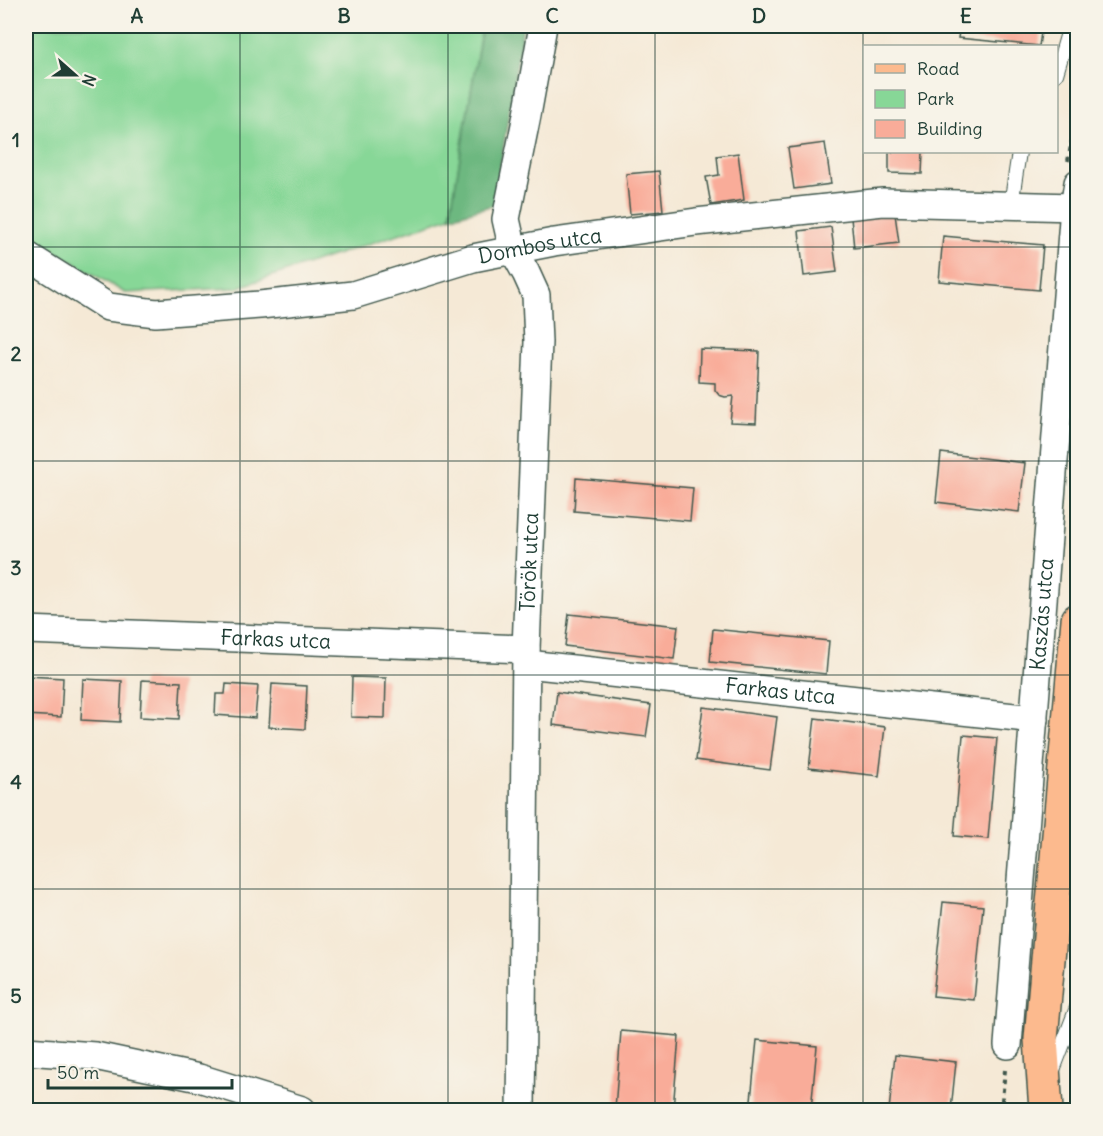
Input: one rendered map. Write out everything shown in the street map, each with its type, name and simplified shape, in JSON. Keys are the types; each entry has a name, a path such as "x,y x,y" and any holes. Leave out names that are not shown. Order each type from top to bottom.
{"main road":[{"path":"1038,1104 1041,1039 1074,708 1077,620"}],"street":[{"name":"Török utca","path":"521,1110 526,656 538,342 536,295 513,250 506,219 543,26"},
{"name":"Dombos utca","path":"26,255 108,307 156,313 353,295 472,258 554,242 696,222 883,202 1011,205 1076,195"},
{"name":"Kaszás utca","path":"1008,1045 1076,195"},
{"name":"Farkas utca","path":"26,630 526,656 1034,719"},
{"path":"26,1052 95,1056 200,1078 302,1110"}],"lane":[{"path":"1058,68 1070,26"},
{"path":"1011,205 1020,153"},
{"path":"1038,1104 1077,1005"}],"path":[{"path":"1000,1110 1008,1045"}],"green space":[{"path":"26,26 482,26 450,217 236,288 125,293 26,234"},
{"path":"482,26 523,26 494,205 450,217"}],"building":[{"path":"960,26 1042,26 1039,45 958,38"},
{"path":"825,143 831,184 794,189 788,148"},
{"path":"738,153 744,200 711,205 706,177 719,175 717,156"},
{"path":"889,153 923,153 922,174 889,173"},
{"path":"659,171 663,211 630,214 626,174"},
{"path":"895,214 899,243 854,248 851,218"},
{"path":"831,227 837,272 804,276 799,231"},
{"path":"943,236 1043,245 1039,290 939,281"},
{"path":"700,349 759,351 756,423 730,422 733,396 719,395 715,390 715,383 699,382"},
{"path":"941,453 1025,463 1019,512 936,502"},
{"path":"576,478 693,488 690,521 574,511"},
{"path":"569,614 678,626 674,659 565,646"},
{"path":"713,629 829,641 826,674 710,662"},
{"path":"26,676 63,678 61,717 26,715"},
{"path":"352,677 386,678 385,718 351,717"},
{"path":"83,679 122,681 120,722 81,720"},
{"path":"142,680 181,682 179,719 140,717"},
{"path":"226,684 258,686 255,718 215,715 216,694 225,694"},
{"path":"272,684 307,686 305,729 269,727"},
{"path":"557,692 651,705 646,737 553,725"},
{"path":"703,707 777,717 770,770 696,760"},
{"path":"815,718 885,727 879,776 809,768"},
{"path":"963,735 997,738 988,839 954,836"},
{"path":"943,902 983,906 974,1000 933,996"},
{"path":"621,1031 679,1036 673,1110 615,1109"},
{"path":"757,1040 817,1046 811,1110 750,1110"},
{"path":"895,1055 956,1062 951,1110 889,1110"}]}
